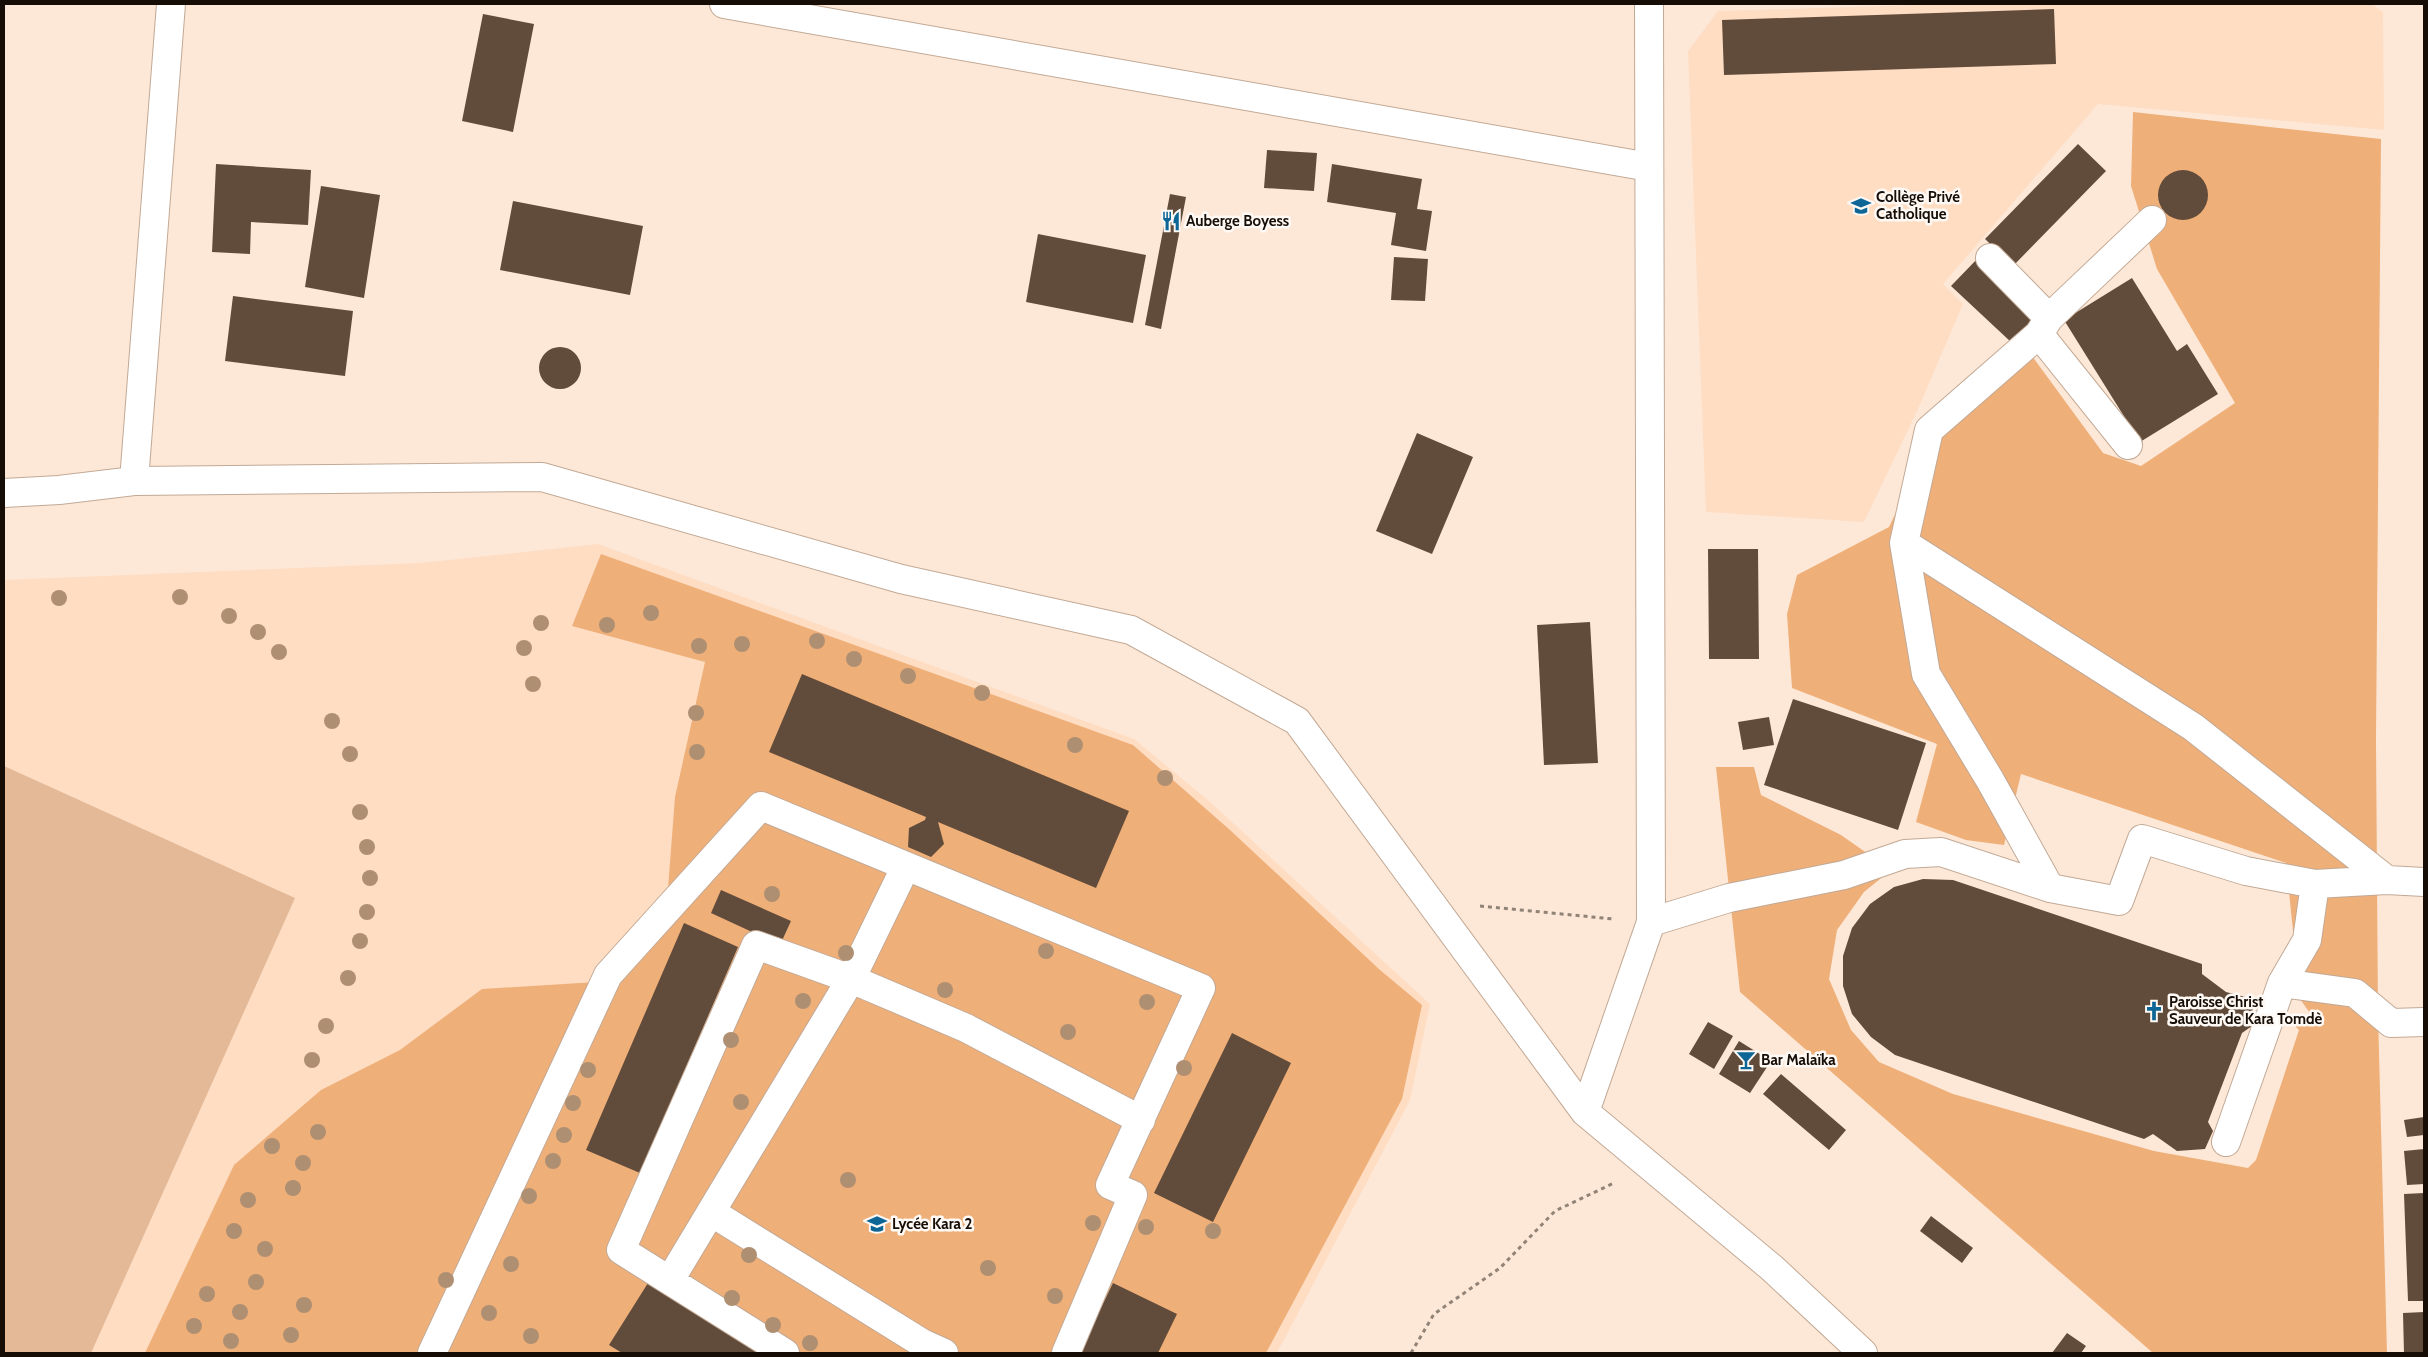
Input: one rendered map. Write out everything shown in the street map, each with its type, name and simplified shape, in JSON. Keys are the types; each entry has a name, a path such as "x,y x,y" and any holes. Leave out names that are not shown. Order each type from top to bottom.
{"street":[{"path":"134,481 171,4"},
{"path":"724,4 1649,167"},
{"path":"1585,1112 1651,922 1649,4"},
{"path":"2050,888 1990,780 1926,674 1904,544 1929,430 2044,327 2152,220"},
{"path":"1990,258 2044,327 2128,445"},
{"path":"4,493 59,490 134,481 542,478 901,580 1131,630 1298,721 1585,1112 1772,1268 1863,1353"},
{"path":"1904,544 2193,727 2387,880"},
{"path":"432,1353 608,975 761,806 1201,988 1110,1185 1133,1195 1066,1353"},
{"path":"1651,922 1729,898 1844,875 1905,854 1941,852 2050,888 2120,901 2142,840 2246,871 2315,884 2387,880 2424,882"},
{"path":"670,1280 852,979 906,866"},
{"path":"2226,1142 2282,983 2307,940 2315,884"},
{"path":"785,1353 621,1250 756,945 852,979 966,1028 1141,1120"},
{"path":"2282,983 2355,993 2391,1023 2424,1022"},
{"path":"711,1212 927,1350"}],"path":[{"path":"1430,902 1651,922"},
{"path":"1411,1353 1434,1314 1500,1268 1555,1211 1648,1166"}],"shaded area":[{"name":"Collège Privé Catholique","path":"1953,4 2372,4 2383,12 2384,130 2098,104 1943,284 1963,304 1918,409 1864,522 1706,512 1688,51 1718,11"},
{"path":"2133,112 2381,139 2376,740 2378,1015 2387,1353 2153,1353 1740,992 1716,767 1754,767 1761,795 1841,835 1891,870 1864,892 1837,930 1829,979 1851,1030 1879,1062 1953,1094 2154,1151 2248,1168 2256,1160 2299,1030 2294,1025 2317,1023 2300,999 2286,863 2021,774 2004,845 1966,840 1916,822 1937,744 1792,688 1787,614 1797,575 1889,527 1902,500 1949,423 2029,352 2103,453 2141,466 2235,403 2157,269 2131,186"},
{"name":"Lycée Kara 2","path":"598,544 1134,739 1209,801 1430,1004 1410,1100 1277,1353 4,1353 4,580 421,563"},
{"name":"Lycée Kara 2","path":"601,554 1133,745 1230,830 1380,970 1422,1005 1402,1099 1266,1353 145,1353 234,1165 321,1090 400,1050 482,989 596,982 666,915 675,797 705,662 572,626"},
{"path":"4,766 295,898 91,1353 4,1353"}],"building":[{"path":"2054,9 2056,64 1724,75 1722,20"},
{"path":"483,14 534,24 513,132 462,121"},
{"path":"2078,144 2106,171 2013,266 1985,239"},
{"path":"1267,150 1317,153 1314,191 1264,188"},
{"path":"216,164 311,170 308,225 251,222 250,254 212,252"},
{"path":"1332,164 1422,179 1417,209 1432,211 1426,251 1391,245 1396,213 1327,202"},
{"path":"2178,170 2188,170 2201,177 2208,190 2208,200 2201,213 2188,220 2178,220 2169,216 2162,209 2158,200 2158,190 2162,181 2169,174"},
{"path":"321,186 380,195 364,298 305,287"},
{"path":"1170,194 1186,197 1161,329 1145,325"},
{"path":"513,201 643,226 630,295 500,270"},
{"path":"1038,234 1146,255 1133,323 1026,302"},
{"path":"1394,257 1428,259 1425,301 1391,300"},
{"path":"1979,257 2040,314 2012,343 1951,286"},
{"path":"2132,278 2177,351 2187,344 2218,394 2140,442 2064,320"},
{"path":"233,296 353,311 345,376 225,361"},
{"path":"556,347 564,347 575,353 581,368 575,383 564,389 556,389 545,383 539,372 539,364 545,353"},
{"path":"1417,433 1473,457 1432,554 1376,531"},
{"path":"1708,549 1758,549 1759,659 1709,659"},
{"path":"1590,622 1598,763 1544,765 1537,625"},
{"path":"802,674 1129,811 1096,888 938,822 944,844 931,857 908,847 909,828 925,820 926,817 769,752"},
{"path":"1793,699 1926,743 1898,830 1764,785"},
{"path":"1769,717 1774,745 1743,750 1738,722"},
{"path":"1923,879 1953,880 2202,964 2202,974 2226,992 2253,999 2252,1026 2242,1033 2208,1122 2213,1131 2205,1149 2177,1151 2153,1134 2144,1139 1895,1055 1871,1037 1852,1014 1843,986 1843,956 1852,928 1870,904 1894,887"},
{"path":"721,890 791,921 780,945 711,913"},
{"path":"684,923 738,947 640,1173 586,1150"},
{"path":"1708,1022 1733,1036 1714,1069 1689,1054"},
{"path":"1232,1033 1291,1063 1213,1222 1154,1193"},
{"path":"1739,1041 1771,1061 1750,1093 1719,1074"},
{"path":"1781,1074 1846,1130 1829,1150 1763,1094"},
{"path":"2424,1117 2424,1135 2407,1137 2404,1120"},
{"path":"2424,1149 2424,1184 2407,1185 2404,1151"},
{"path":"2424,1193 2424,1301 2408,1301 2404,1194"},
{"path":"1931,1216 1973,1248 1962,1263 1920,1231"},
{"path":"648,1283 758,1353 622,1353 609,1345"},
{"path":"1113,1283 1177,1314 1158,1353 1079,1353"},
{"path":"2424,1312 2424,1353 2404,1353 2403,1313"},
{"path":"2067,1333 2086,1346 2081,1353 2052,1353"}],"place":[{"name":"Collège Privé Catholique","path":"1861,206"},
{"name":"Auberge Boyess","path":"1171,221"},
{"name":"Paroisse Christ Sauveur de Kara Tomdè","path":"2154,1011"},
{"name":"Bar Malaïka","path":"1746,1060"},
{"name":"Lycée Kara 2","path":"877,1224"}]}
